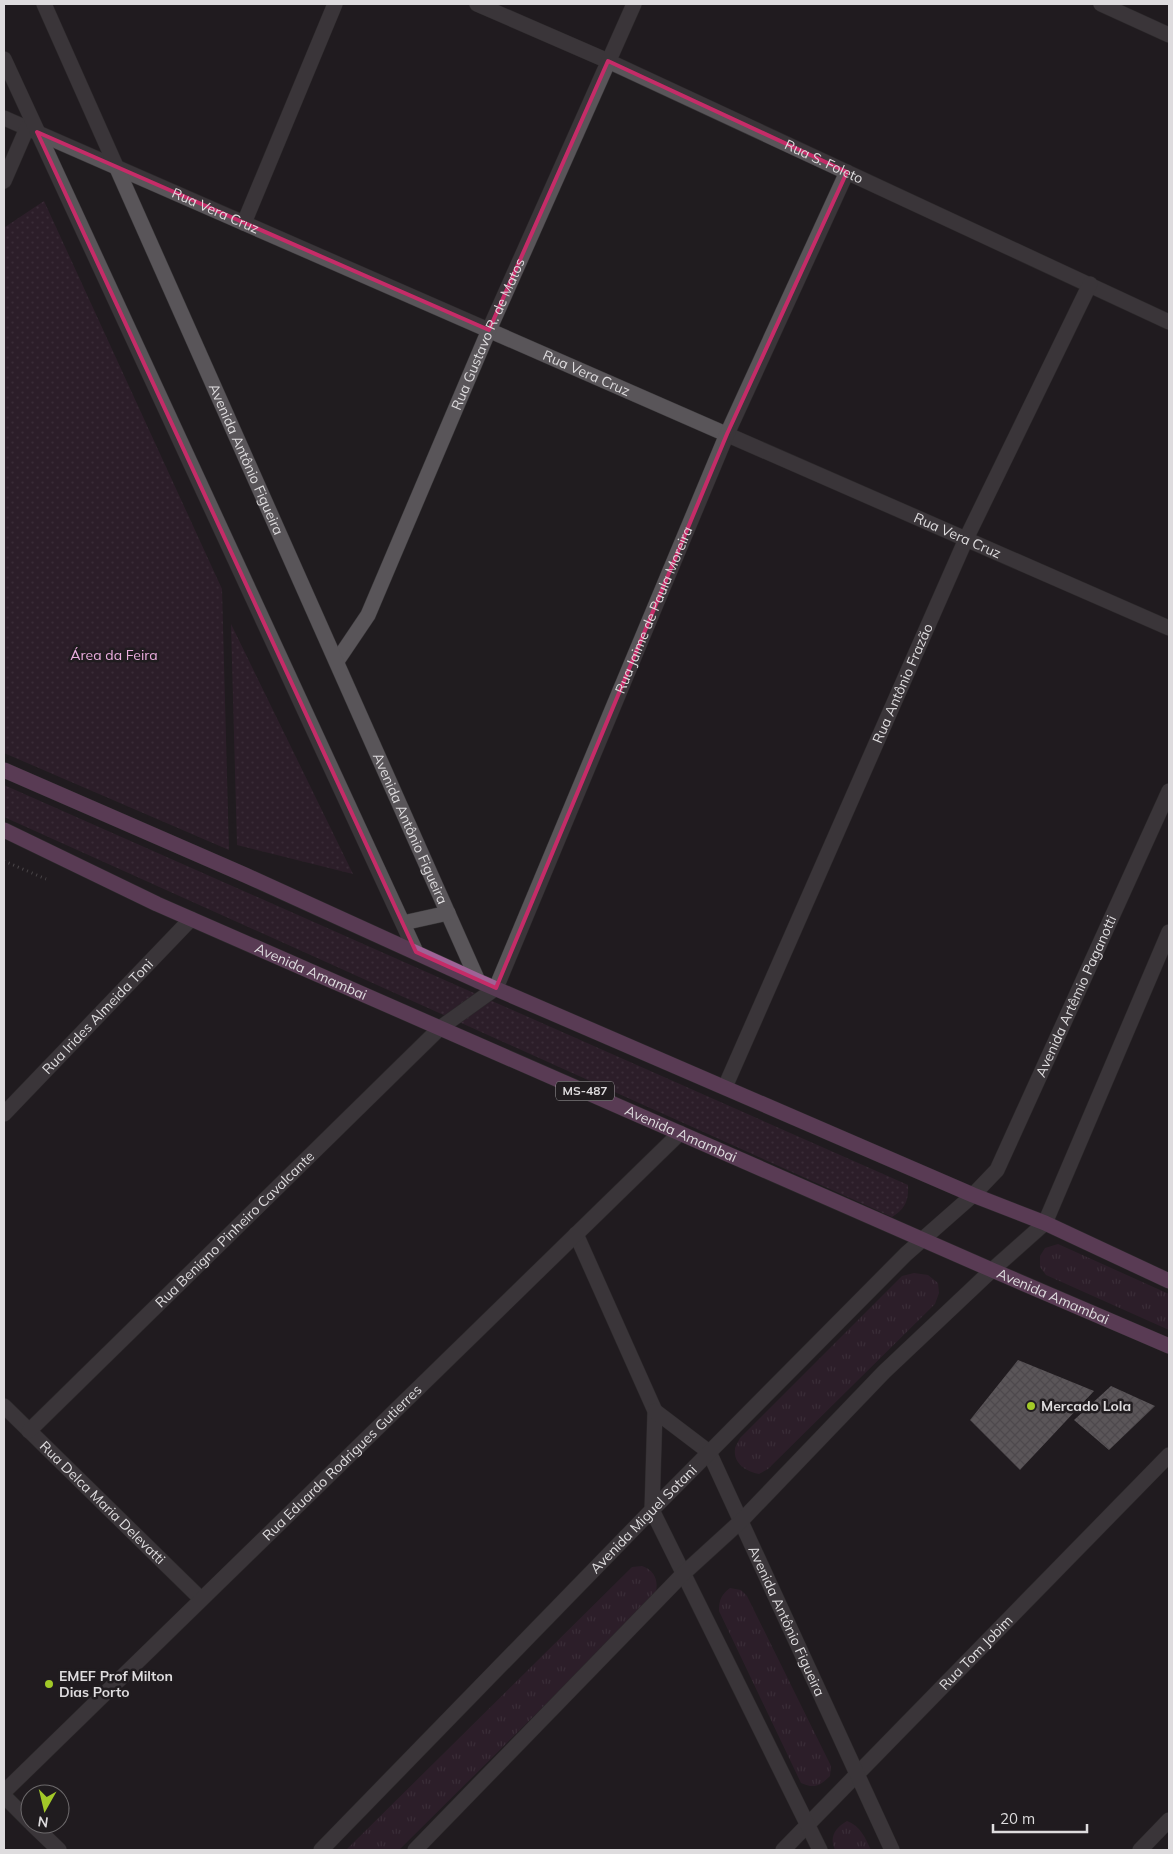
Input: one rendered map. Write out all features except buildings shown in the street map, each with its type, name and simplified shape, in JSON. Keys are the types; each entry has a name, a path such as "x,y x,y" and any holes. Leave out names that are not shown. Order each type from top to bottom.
{"main road":[{"path":"4,770 245,875 478,981 973,1195 1045,1223 1169,1280"},
{"name":"Avenida Amambai","path":"4,830 191,919 1169,1346"}],"street":[{"name":"Avenida Antônio Figueira","path":"44,4 478,981"},
{"path":"244,223 335,4"},
{"name":"Rua S. Foleto","path":"477,4 608,61 1169,322"},
{"name":"Rua Gustavo R. de Matos","path":"337,661 368,615 489,330 634,4"},
{"path":"1100,4 1169,35"},
{"path":"4,59 32,130 416,952"},
{"name":"Rua Vera Cruz","path":"4,118 1169,628"},
{"path":"4,181 32,130"},
{"name":"Rua Jaime de Paula Moreira","path":"496,988 728,434 846,172"},
{"name":"Rua Antônio Frazão","path":"725,1087 966,539 1090,284"},
{"name":"Avenida Artêmio Paganotti","path":"973,1195 997,1170 1169,791"},
{"name":"Avenida Antônio Figueira","path":"403,923 448,913"},
{"name":"Rua Irides Almeida Toni","path":"4,1114 191,919"},
{"path":"415,1850 684,1573 741,1522 884,1372 992,1270 1045,1223 1169,932"},
{"path":"440,1028 496,988"},
{"name":"Rua Benigno Pinheiro Cavalcante","path":"29,1431 440,1028"},
{"name":"Rua Eduardo Rodrigues Gutierres","path":"4,1792 680,1133"},
{"name":"Avenida Miguel Sotani","path":"321,1850 709,1452 922,1239 973,1195"},
{"name":"Avenida Antônio Figueira","path":"576,1234 656,1411 652,1510 820,1850"},
{"name":"Rua Delca Maria Delevatti","path":"4,1406 201,1599"},
{"name":"Avenida Antônio Figueira","path":"656,1411 709,1452 892,1850"},
{"name":"Rua Tom Jobim","path":"782,1850 1169,1455"},
{"path":"4,1796 20,1812"},
{"path":"1140,1850 1169,1820"},
{"path":"42,1834 59,1850"}],"highlighted area":[{"path":"608,61 847,172 727,434 496,988 416,952 37,132 489,330"}],"green space":[{"name":"Área da Feira","path":"44,201 222,589 229,850 4,753 4,230 5,227"},
{"path":"231,624 353,874 237,845"},
{"path":"4,785 908,1185 908,1195 905,1204 892,1217 4,817"},
{"path":"1058,1244 1169,1294 1169,1330 1046,1275 1040,1267 1040,1256 1045,1248"},
{"path":"914,1273 928,1275 938,1283 939,1293 935,1304 768,1469 759,1474 742,1466 736,1459 735,1454 735,1448 740,1438 902,1276"},
{"path":"642,1566 647,1568 655,1578 657,1586 655,1596 399,1850 346,1850 632,1567"},
{"path":"730,1588 741,1590 747,1596 831,1766 830,1776 820,1784 810,1786 801,1783 719,1611 721,1598"},
{"path":"847,1821 859,1829 871,1850 835,1850 833,1845 834,1833"}],"place":[{"name":"Mercado Lola","path":"1031,1406"},
{"name":"EMEF Prof Milton Dias Porto","path":"49,1684"}]}
